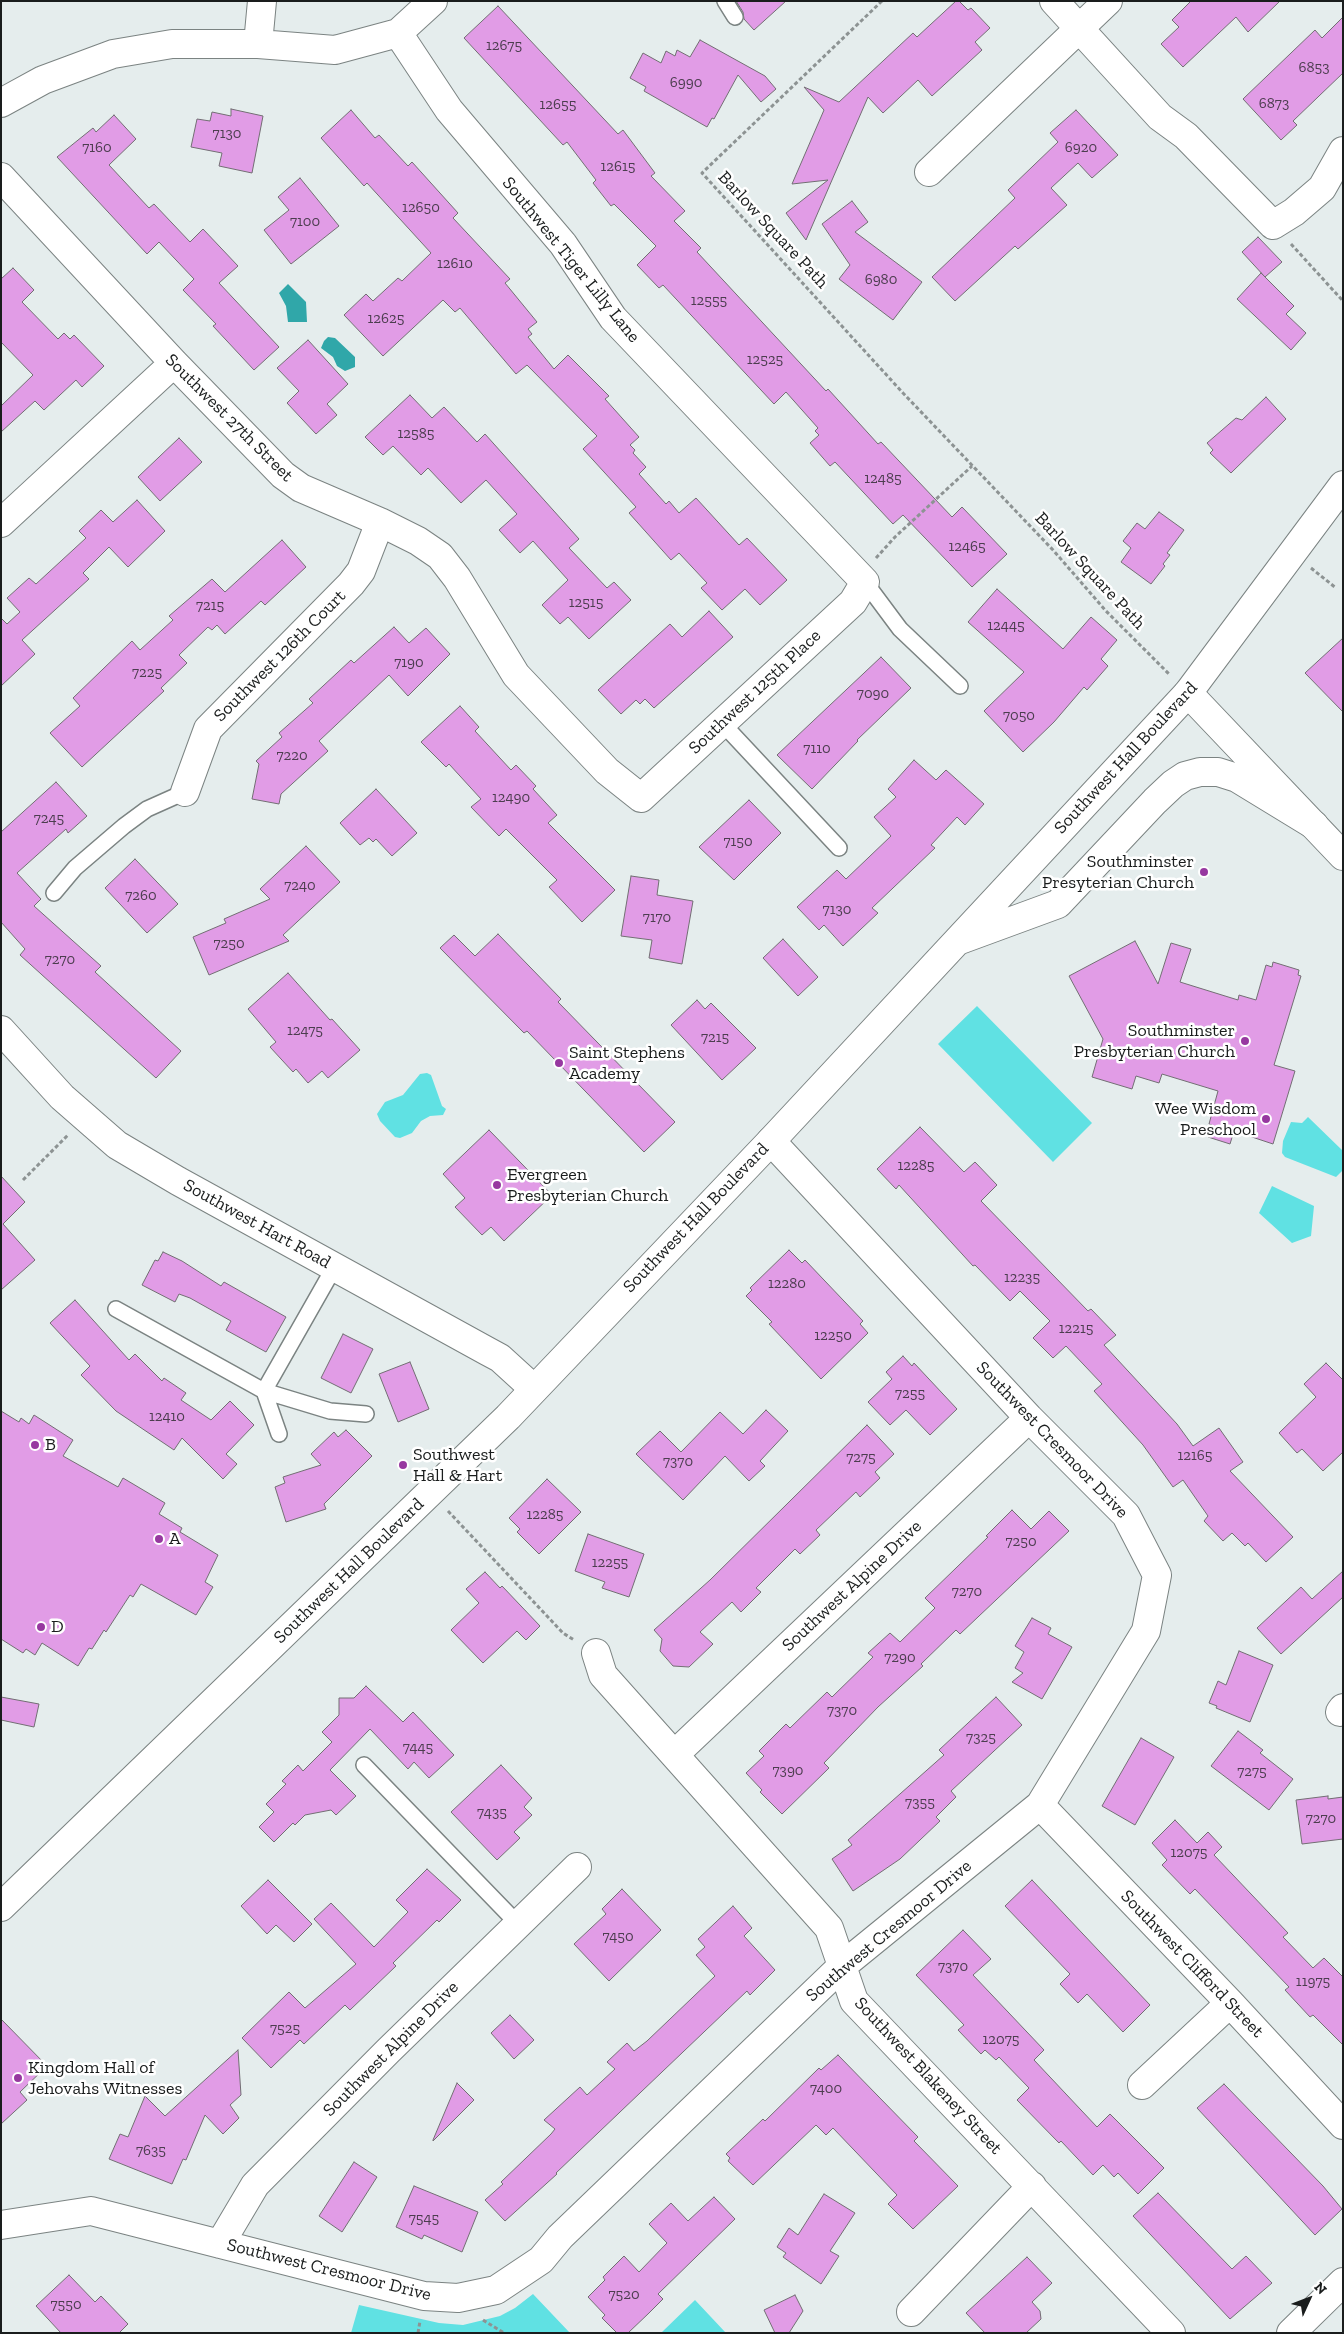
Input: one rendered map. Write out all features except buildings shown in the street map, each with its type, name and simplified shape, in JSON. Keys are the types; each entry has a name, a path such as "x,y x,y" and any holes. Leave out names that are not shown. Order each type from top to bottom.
{"street":[{"path":"258,44 262,1"},
{"path":"1,103 43,80 113,54 172,44 258,44 335,50 398,33 433,1"},
{"path":"1054,1 1160,117 1186,136 1274,225 1294,212 1322,188 1343,151"},
{"path":"930,172 1108,1"},
{"name":"Southwest Tiger Lilly Lane","path":"398,33 449,110 563,244 612,318 865,582"},
{"name":"Southwest 27th Street","path":"1,177 174,363 283,475 301,488 380,522 418,541 440,556 458,578 516,675 607,771 641,798"},
{"path":"1,524 174,363"},
{"name":"Southwest Hall Boulevard","path":"1,1907 534,1390 770,1140 1188,693 1343,485"},
{"name":"Southwest 126th Court","path":"185,792 208,729 351,584 361,571 380,522"},
{"name":"Southwest 125th Place","path":"641,798 854,602 865,582"},
{"path":"1188,693 1343,856"},
{"path":"953,943 1058,904 1155,801 1172,784 1185,776 1200,772 1218,772 1237,778 1314,824"},
{"name":"Southwest Hart Road","path":"1,1030 62,1098 83,1118 117,1145 153,1167 500,1358 534,1390"},
{"name":"Southwest Cresmoor Drive","path":"1,2225 91,2211 424,2296 458,2298 496,2290 516,2279 540,2260 560,2237 841,1967 1040,1805 1146,1631 1157,1575 1126,1515 1029,1418 770,1140"},
{"name":"Southwest Alpine Drive","path":"675,1754 1029,1418"},
{"name":"Southwest Blakeney Street","path":"596,1653 603,1675 829,1928 854,2001 1171,2333"},
{"name":"Southwest Clifford Street","path":"1040,1805 1230,2002 1343,2125"},
{"name":"Southwest Alpine Drive","path":"220,2244 255,2186 388,2050 577,1867"},
{"path":"1142,2085 1230,2002"},
{"path":"911,2312 1032,2186"},
{"path":"1291,2333 1343,2282"}],"lane":[{"path":"725,1 735,17"},
{"path":"865,582 900,629 960,686"},
{"path":"722,723 839,848"},
{"path":"54,892 75,868 124,826 147,809 185,792"},
{"path":"279,1434 264,1391 335,1266"},
{"path":"116,1309 264,1391 330,1411 366,1414"},
{"path":"364,1765 518,1924"}],"path":[{"name":"Barlow Square Path","path":"882,1 702,173 972,466 1053,550 1106,611 1188,693"},
{"path":"1274,225 1343,301"},
{"path":"865,582 868,566 886,546 972,466"},
{"path":"24,1180 83,1118"},
{"path":"430,1492 563,1633 596,1653"}],"shaded area":[{"path":"288,284 306,302 307,322 288,322 286,306 279,293"},
{"path":"328,337 335,338 355,357 355,367 345,371 337,366 333,357 321,348"},
{"path":"977,1006 1092,1123 1053,1162 938,1044"},
{"path":"427,1073 431,1075 442,1106 446,1109 443,1115 430,1116 421,1121 412,1133 400,1138 395,1137 380,1121 377,1114 385,1102 403,1095 420,1074"},
{"path":"1308,1117 1343,1151 1343,1170 1336,1177 1285,1157 1282,1153 1283,1141 1291,1122 1302,1123"},
{"path":"1272,1186 1314,1206 1311,1236 1292,1243 1259,1213"},
{"path":"533,2294 570,2333 351,2333 359,2305 439,2323 463,2325 500,2316 515,2308"},
{"path":"695,2300 726,2333 661,2333"}],"place":[{"name":"Southminster Presyterian Church","path":"1204,872"},
{"name":"Southminster Presbyterian Church","path":"1245,1041"},
{"name":"Saint Stephens Academy","path":"559,1063"},
{"name":"Wee Wisdom Preschool","path":"1266,1119"},
{"name":"Evergreen Presbyterian Church","path":"497,1185"},
{"name":"B","path":"35,1445"},
{"name":"Southwest Hall & Hart","path":"403,1465"},
{"name":"A","path":"159,1539"},
{"name":"D","path":"41,1627"},
{"name":"Kingdom Hall of Jehovahs Witnesses","path":"18,2078"}]}
